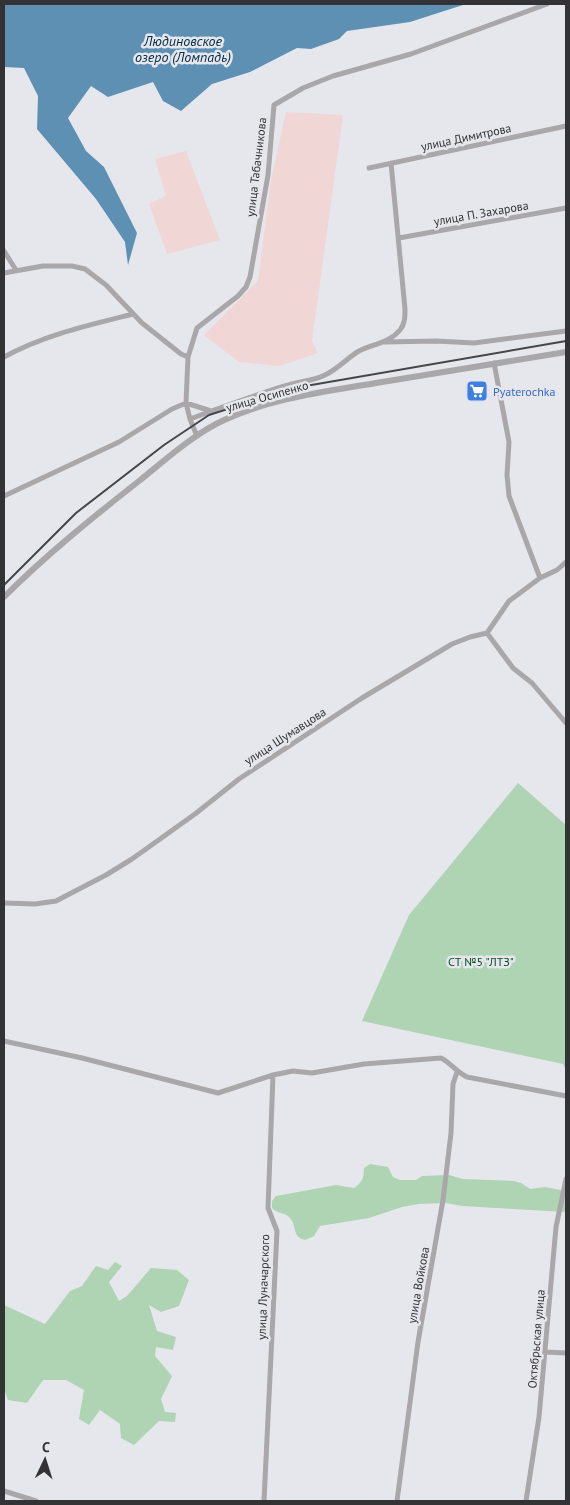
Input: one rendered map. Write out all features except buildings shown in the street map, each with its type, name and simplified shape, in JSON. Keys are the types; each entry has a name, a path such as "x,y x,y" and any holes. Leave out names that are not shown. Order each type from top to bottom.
{"street":[{"name":"улица Табачникова","path":"197,436 186,404 188,357 197,328 238,296 246,287 250,277 268,175 274,105 303,88 333,76 411,54 547,4"},
{"name":"улица Димитрова","path":"369,168 566,126"},
{"path":"190,418 297,382 322,377 336,370 344,361 360,351 385,342 399,331 405,320 391,163"},
{"name":"улица П. Захарова","path":"399,238 566,208"},
{"path":"4,252 16,270"},
{"path":"4,273 43,266 72,266 85,269 106,285 142,323 181,354 188,357"},
{"path":"4,357 20,348 79,327 133,314"},
{"path":"385,342 436,341 474,343 566,331"},
{"name":"улица Осипенко","path":"4,597 28,572 72,534 197,436 218,423 238,414 298,397 566,352"},
{"path":"494,363 509,442 507,475 509,496 540,578"},
{"path":"4,496 119,442 172,409 186,404"},
{"name":"улица Осипенко","path":"186,404 211,411"},
{"path":"566,562 557,570 540,578 509,600 486,633 512,668 532,683 566,723"},
{"name":"улица Шумавцова","path":"4,903 35,904 56,901 106,875 132,859 239,779 362,698 452,644 486,633"},
{"path":"4,1041 82,1058 218,1094 273,1075 293,1071 312,1073 364,1064 441,1058 450,1063 457,1072 467,1077 566,1096"},
{"name":"улица Войкова","path":"397,1501 418,1342 443,1200 451,1132 453,1084 457,1072"},
{"name":"улица Луначарского","path":"264,1501 277,1231 268,1208 273,1075"},
{"name":"Октябрьская улица","path":"526,1501 539,1417 556,1226 566,1179"},
{"path":"545,1352 566,1353"},
{"path":"4,1492 36,1501"}],"shaded area":[{"path":"286,112 343,115 312,341 318,353 279,366 239,362 204,335 258,281 271,180"},
{"path":"186,151 220,240 167,254 149,204 166,196 155,159"}],"green space":[{"name":"СТ №5 \"ЛТЗ\"","path":"518,783 566,825 566,1070 563,1064 362,1021 409,915"},
{"path":"370,1164 388,1167 393,1177 400,1180 416,1180 422,1176 449,1175 463,1179 514,1181 530,1189 545,1187 566,1191 566,1212 462,1206 446,1203 419,1204 402,1207 369,1218 320,1226 314,1236 305,1240 296,1234 290,1218 272,1208 272,1201 276,1196 336,1185 354,1188 362,1180 364,1168"},
{"path":"115,1262 122,1266 109,1282 119,1301 127,1296 151,1268 177,1270 189,1280 179,1306 161,1312 149,1305 157,1331 176,1337 173,1350 156,1347 155,1356 172,1376 161,1399 165,1412 176,1413 175,1422 159,1421 134,1445 121,1438 120,1424 100,1410 89,1425 79,1419 84,1390 66,1380 43,1380 27,1403 8,1400 4,1389 4,1305 45,1324 70,1291 82,1286 96,1266 108,1270"}],"water":[{"name":"Людиновское озеро (Ломпадь)","path":"4,4 466,4 410,22 347,31 339,39 311,49 297,48 250,72 212,84 181,111 163,101 153,82 108,97 91,86 68,118 86,151 104,167 137,233 128,265 125,242 96,199 37,129 38,96 24,68 4,67"}],"railway":[{"path":"4,585 76,513 164,445 209,415 294,388 566,341"}],"place":[{"name":"Pyaterochka","path":"477,391"}]}
